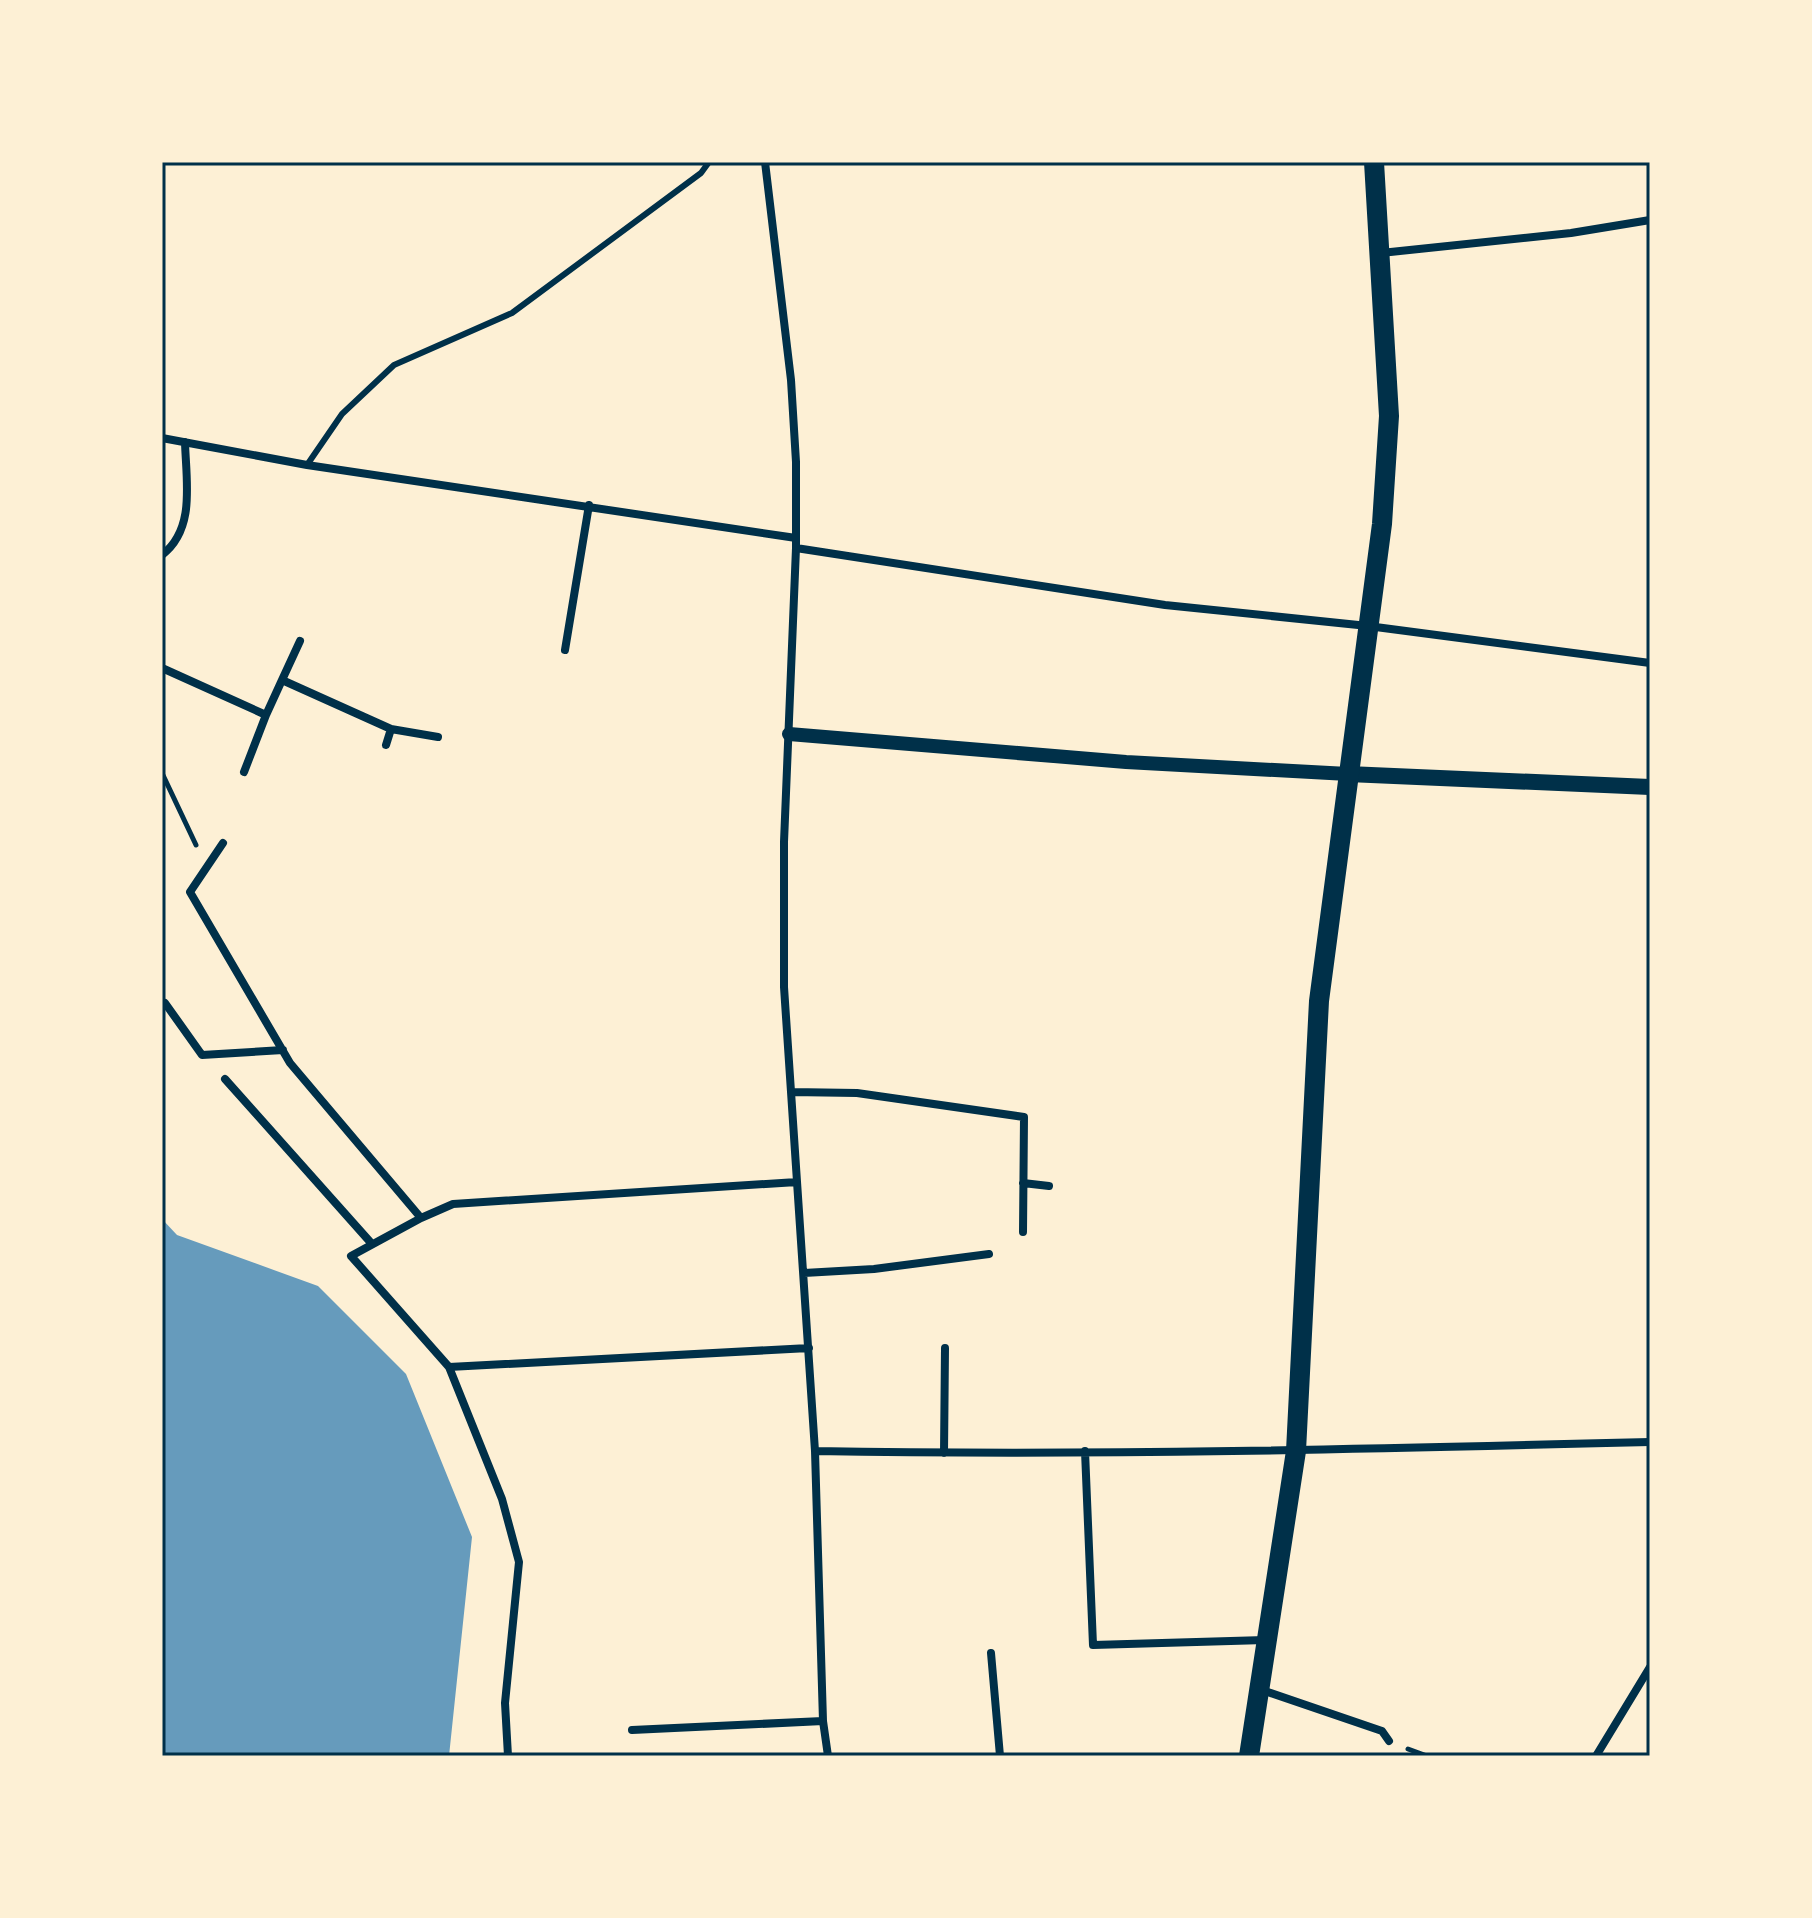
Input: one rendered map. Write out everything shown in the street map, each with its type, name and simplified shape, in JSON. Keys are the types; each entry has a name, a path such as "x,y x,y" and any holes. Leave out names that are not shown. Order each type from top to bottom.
{"main road":[{"path":"1249,1756 1296,1451 1319,1001 1382,524 1389,416 1374,162"},
{"path":"1348,774 1650,787"}],"street":[{"path":"765,162 791,380 796,462 796,548 784,842 784,987 815,1451 823,1721 828,1756"},
{"path":"1379,253 1571,233 1650,220"},
{"path":"162,438 307,465 796,538"},
{"path":"162,555 175,545 186,518 185,442"},
{"path":"565,650 589,505"},
{"path":"796,548 1165,605 1368,626 1650,663"},
{"path":"244,772 300,641"},
{"path":"162,668 266,715"},
{"path":"282,680 391,729 438,737"},
{"path":"386,745 391,729"},
{"path":"789,734 1126,762 1348,774"},
{"path":"223,843 190,892 290,1063 421,1218"},
{"path":"165,1003 202,1055 283,1050"},
{"path":"225,1079 372,1244"},
{"path":"791,1092 857,1093 1024,1117 1023,1232"},
{"path":"508,1756 505,1703 519,1562 502,1499 449,1367 351,1256 453,1204 797,1182"},
{"path":"1023,1183 1049,1186"},
{"path":"804,1273 874,1269 989,1254"},
{"path":"449,1367 809,1348"},
{"path":"944,1453 945,1348"},
{"path":"815,1451 1296,1451 1650,1442"},
{"path":"1085,1451 1093,1645 1268,1640"},
{"path":"991,1653 1000,1756"},
{"path":"1596,1756 1650,1667"},
{"path":"1261,1690 1382,1731 1389,1741"},
{"path":"632,1730 823,1721"}],"lane":[{"path":"307,465 342,414 394,365 512,313 701,173 709,162"}],"path":[{"path":"162,773 207,867"}],"water":[{"path":"162,1219 177,1235 318,1286 406,1374 472,1537 449,1756 162,1756"}]}
